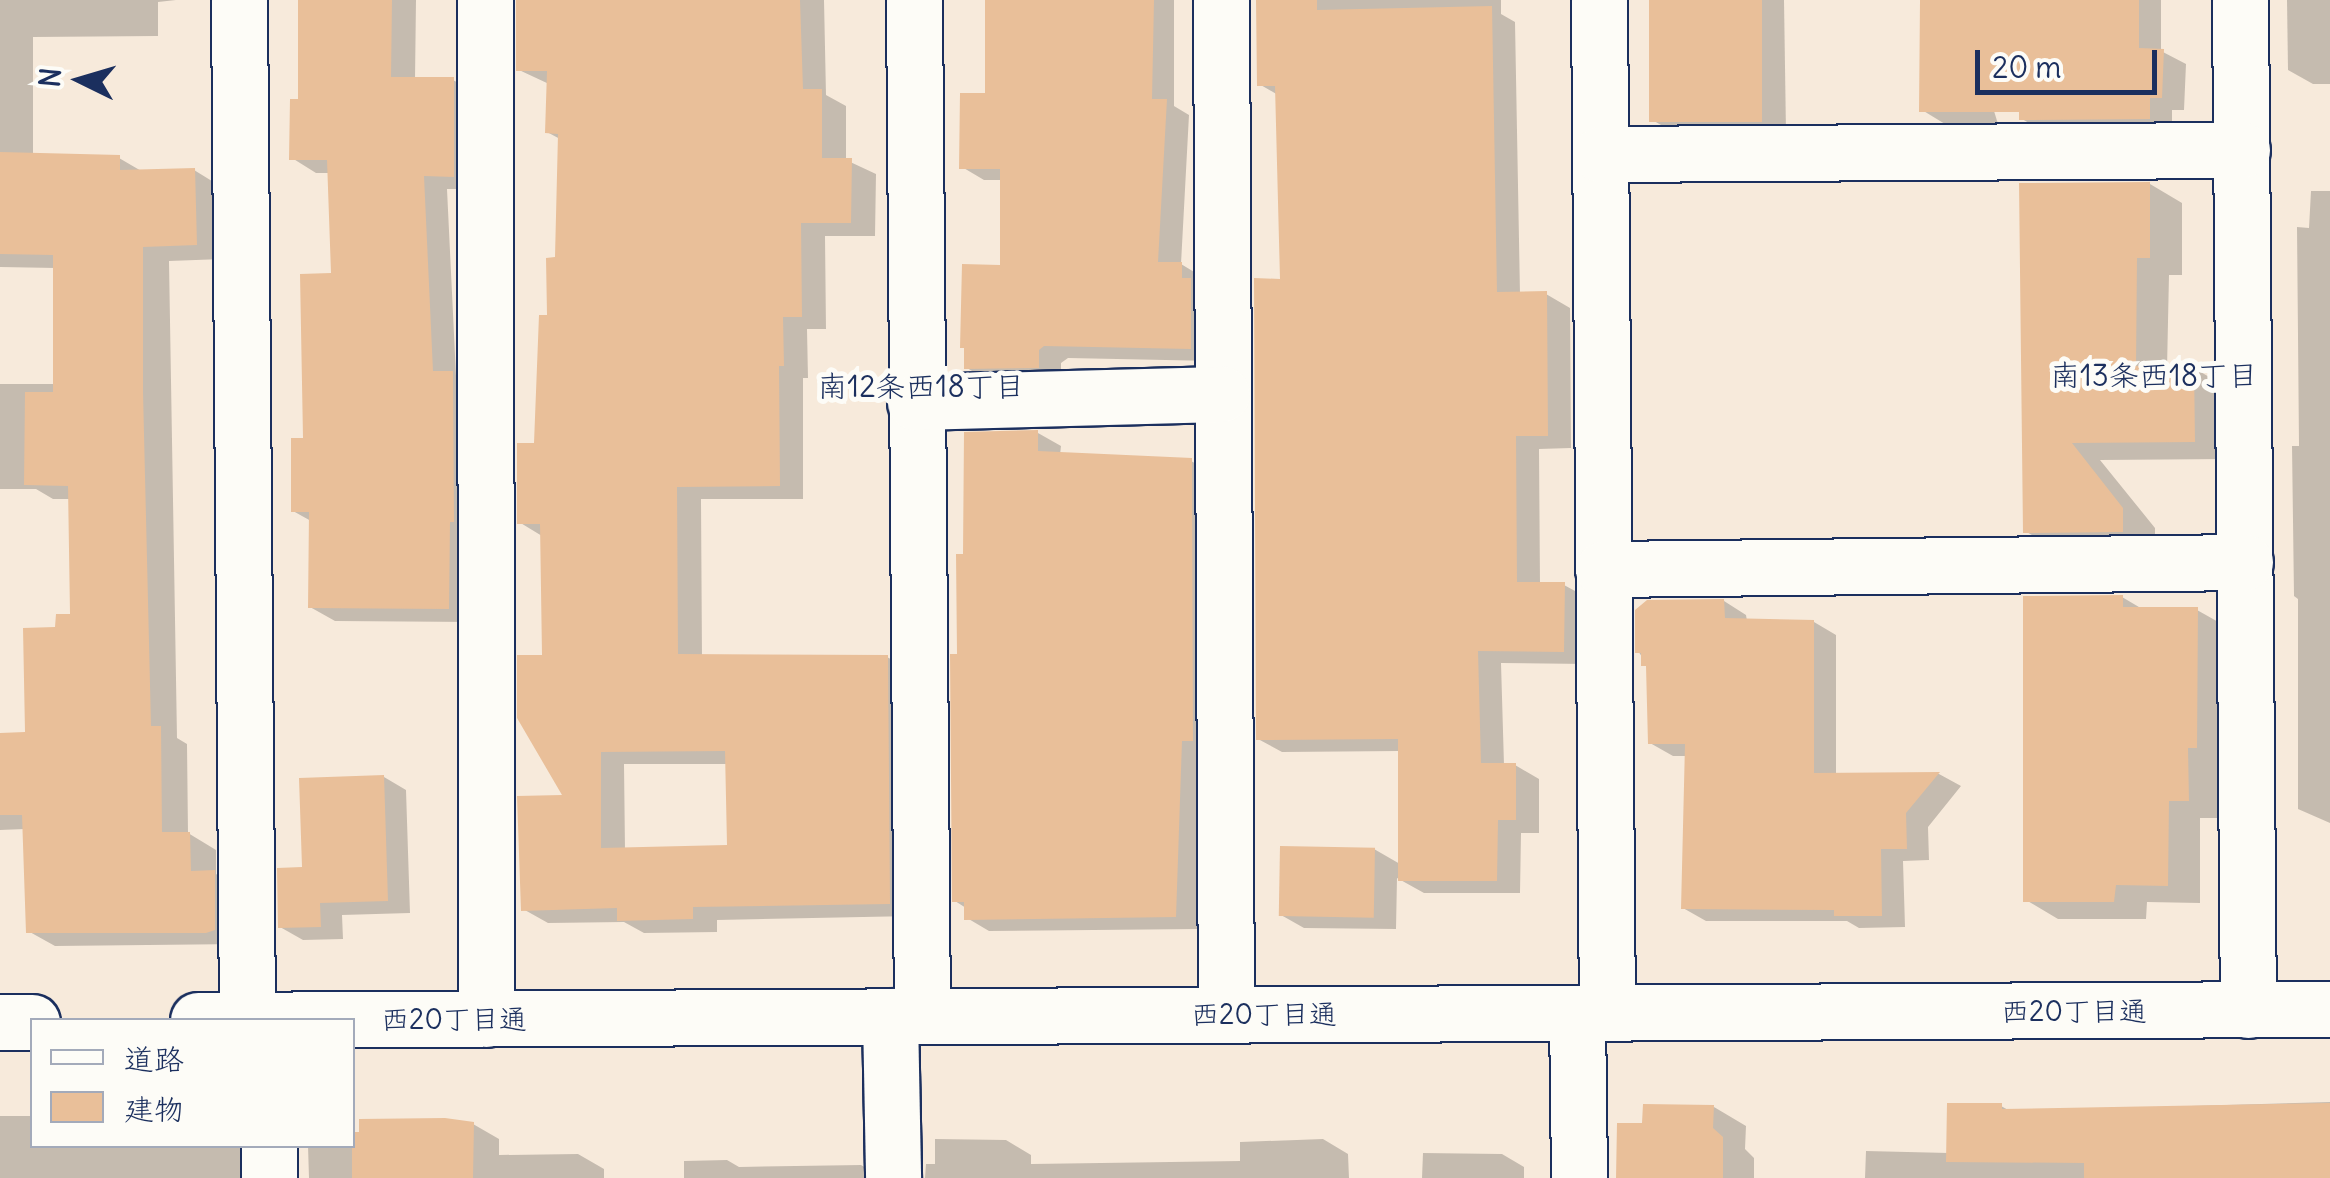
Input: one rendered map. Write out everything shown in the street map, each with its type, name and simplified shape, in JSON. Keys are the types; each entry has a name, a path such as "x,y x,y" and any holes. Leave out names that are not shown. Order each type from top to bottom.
{"street":[{"path":"239,0 246,1018"},
{"path":"485,0 486,1019"},
{"path":"892,1178 906,1016 916,402 914,0"},
{"path":"1220,0 1226,1014"},
{"path":"1579,1178 1592,1012 1604,568 1599,0"},
{"path":"2240,0 2248,1010"},
{"path":"1600,154 2242,150"},
{"path":"916,402 1222,394"},
{"path":"1604,568 2245,562"},
{"name":"西20丁目通","path":"355,1020 2330,1009"},
{"path":"0,1022 30,1022"},
{"path":"268,1148 268,1178"}],"building":[{"path":"298,0 392,0 391,77 454,77 454,177 424,176 433,371 453,371 454,522 450,522 449,609 308,608 309,512 291,512 291,438 303,438 300,274 331,273 327,160 289,160 290,99 298,99"},
{"path":"516,0 800,0 803,89 822,89 822,158 852,158 851,223 801,223 802,317 783,317 784,366 779,366 780,486 677,487 678,654 888,655 890,904 693,907 693,919 617,921 617,908 521,911 517,796 562,795 517,718 517,655 542,655 540,524 517,524 517,443 534,443 539,315 547,315 546,258 555,257 558,134 545,133 547,71 516,71","holes":["725,751 727,845 601,848 601,752"]},
{"path":"985,0 1154,0 1152,99 1167,99 1158,262 1182,262 1182,278 1191,278 1191,349 1044,346 1039,350 1039,368 964,369 964,348 960,348 962,264 1000,265 1000,169 959,169 960,93 985,93"},
{"path":"1256,0 1317,0 1317,10 1492,6 1497,292 1547,291 1548,436 1516,436 1517,582 1565,582 1564,652 1478,651 1481,763 1516,763 1516,820 1498,820 1497,881 1398,881 1398,739 1256,740 1254,278 1280,279 1275,86 1257,86"},
{"path":"1649,0 1762,0 1762,122 1649,122"},
{"path":"1920,0 2139,0 2139,48 2164,49 2162,98 2150,98 2150,119 2019,120 2019,112 1919,112"},
{"path":"0,152 120,155 120,170 195,168 197,245 143,247 143,392 151,726 161,726 162,832 190,832 191,871 215,870 215,930 206,933 26,933 22,815 0,815 0,733 25,732 23,628 55,627 56,614 70,614 68,486 24,485 25,392 53,392 53,255 0,254"},
{"path":"2150,182 2150,258 2137,258 2136,366 2194,366 2195,442 2072,443 2123,508 2123,532 2023,533 2019,183"},
{"path":"1038,430 1038,451 1192,458 1193,741 1182,741 1176,917 964,920 964,902 952,902 950,654 957,654 956,554 963,554 964,432"},
{"path":"2123,595 2123,607 2198,607 2197,748 2188,748 2189,801 2169,801 2168,886 2116,885 2114,902 2023,902 2023,596"},
{"path":"1724,599 1725,618 1814,620 1814,773 1940,772 1906,813 1907,849 1881,849 1882,916 1834,916 1834,910 1681,909 1685,744 1648,744 1646,666 1641,666 1641,653 1635,653 1635,610 1647,600"},
{"path":"384,775 388,901 320,903 321,927 278,928 277,868 302,867 299,778"},
{"path":"1280,846 1375,848 1374,918 1279,916"},
{"path":"1947,1103 2002,1103 2002,1109 2330,1103 2330,1178 2084,1178 2084,1163 1946,1162"},
{"path":"1643,1104 1714,1105 1713,1128 1723,1137 1723,1178 1616,1178 1617,1123 1642,1123"},
{"path":"445,1118 474,1122 473,1178 352,1178 352,1148 355,1132 359,1132 359,1119"}],"district":[{"name":"南13条西18丁目","path":"2154,375"},
{"name":"南12条西18丁目","path":"921,386"}]}
